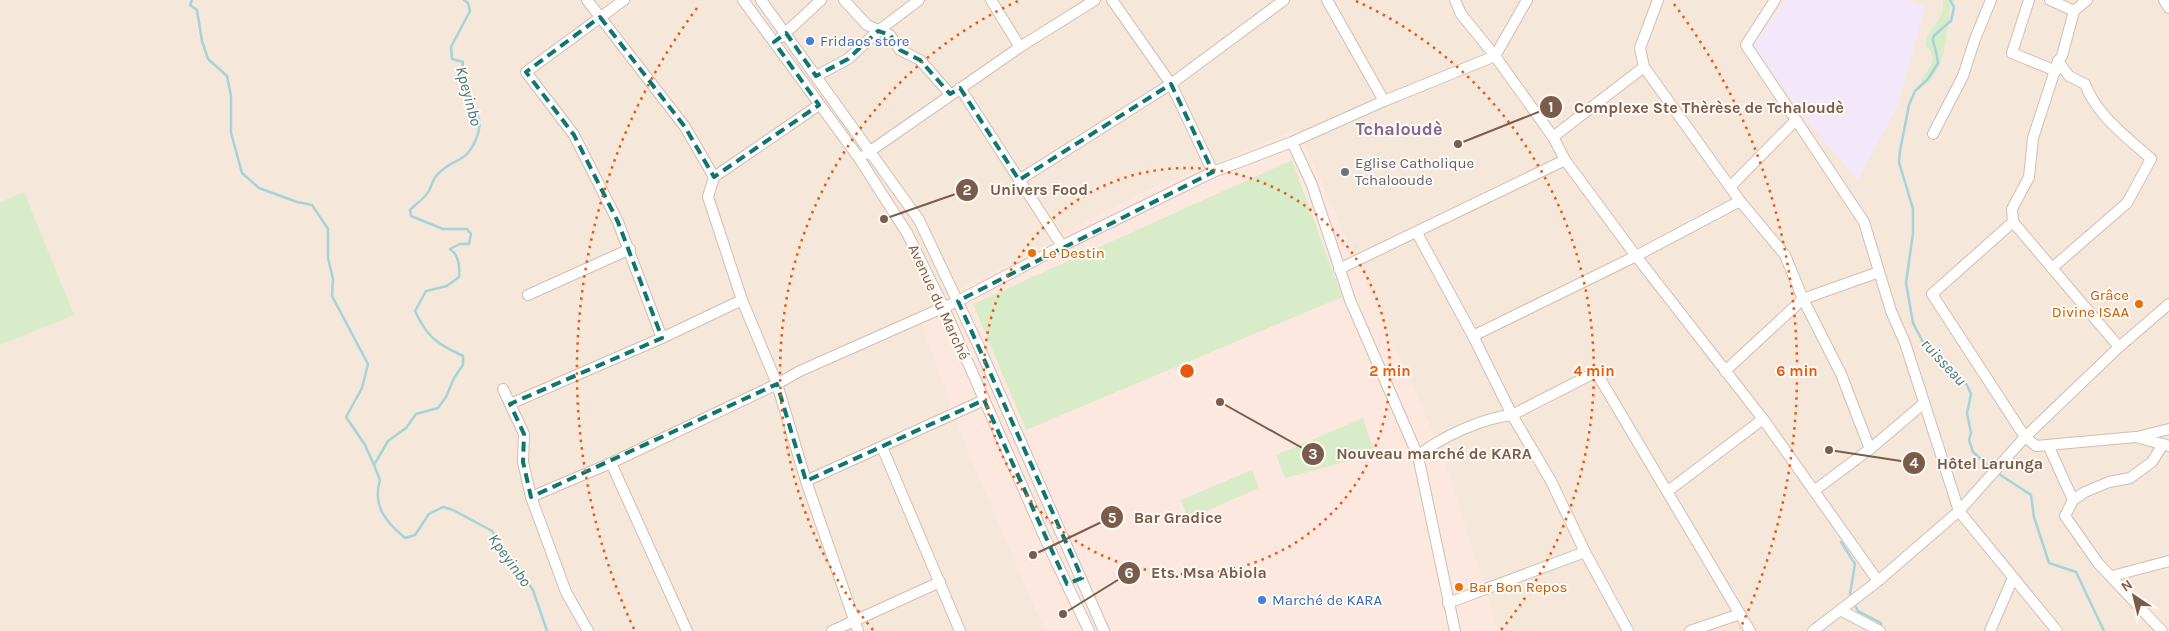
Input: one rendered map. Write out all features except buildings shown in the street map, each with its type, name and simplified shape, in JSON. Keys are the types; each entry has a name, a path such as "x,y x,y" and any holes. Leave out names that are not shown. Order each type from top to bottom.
{"street":[{"path":"587,0 685,127 714,177"},
{"path":"624,0 526,72 574,135 630,249 662,338"},
{"name":"Avenue du Marché","path":"743,0 859,158 907,233 944,308 1089,631"},
{"name":"Avenue du Marché","path":"761,0 918,220 958,302 1104,631"},
{"path":"774,42 786,34 821,0"},
{"path":"844,0 867,25 890,35 900,50 920,60 950,94"},
{"path":"816,76 848,59 878,31 919,0"},
{"path":"991,0 1020,47"},
{"path":"859,158 1020,47 1095,0"},
{"path":"1112,0 1171,84 1213,172"},
{"path":"1019,180 1171,84 1284,0"},
{"path":"1327,0 1384,101"},
{"path":"1455,0 1461,14 1495,56 1553,137 1566,160 1636,256 1763,419 1878,581"},
{"path":"531,497 611,463 777,384 800,371 958,302 1062,246 1213,172 1292,142 1384,101 1495,56 1527,0"},
{"path":"1775,0 1746,45 1864,222 1896,326 1905,343 1923,404 1959,511 2057,631"},
{"path":"1933,134 1963,76 1975,39 1991,0"},
{"path":"2029,0 2012,53 2057,66 2069,76 2085,84 2090,99 2101,114 2151,159 2127,203 2052,268"},
{"path":"2050,0 2074,11"},
{"path":"2087,0 2074,11 2062,56 2033,138 2029,177 2012,210 2013,222 2119,347"},
{"path":"2164,0 2169,8"},
{"path":"1655,1 1640,48 1644,67 1731,186 1740,202 1785,255 1804,299 1841,374 1870,450"},
{"path":"1553,137 1644,67"},
{"path":"960,88 1062,246"},
{"path":"819,105 714,177 708,196 742,300 777,384 806,480 856,626"},
{"path":"1731,186 1796,120"},
{"path":"1292,142 1312,185 1350,300 1418,456 1455,631"},
{"path":"1339,269 1566,160"},
{"path":"1473,336 1636,256 1740,202"},
{"path":"2013,222 1932,294 2025,437 2036,446 2136,437 2169,428"},
{"path":"1416,233 1473,336 1512,415 1551,481 1584,552 1628,631"},
{"path":"528,295 630,249"},
{"path":"1725,371 1804,299 1879,272"},
{"path":"510,404 662,338 742,300"},
{"path":"1813,631 1878,581 1959,511 2025,437 2119,347 2169,304"},
{"path":"1418,456 1428,448 1486,420 1512,415 1596,372 1750,631"},
{"path":"502,389 524,434 523,462 531,497 566,592 588,631"},
{"path":"806,480 984,400"},
{"path":"1815,490 1870,450 1923,404"},
{"path":"1668,491 1763,419"},
{"path":"2136,437 2166,445 2152,462 2130,478 2109,482 2085,492 2073,500 2065,516 2098,563 2162,631"},
{"path":"2048,445 2073,500"},
{"path":"882,447 960,631"},
{"path":"611,463 687,631"},
{"path":"1448,603 1584,552"},
{"path":"2112,576 2169,561"},
{"path":"1067,584 1082,578"},
{"path":"1990,631 2013,578"},
{"path":"832,631 856,626 940,582"},
{"path":"1840,610 1879,630"},
{"path":"1690,631 1740,614"}],"highlighted area":[{"path":"600,17 685,127 714,177 819,105 774,42 786,33 816,76 848,59 878,31 890,35 900,50 920,60 950,94 960,88 1019,180 1171,84 1213,172 958,301 1082,578 1067,584 984,400 806,481 777,384 531,497 523,462 524,434 510,404 662,338 618,222 574,135 526,72"}],"shaded area":[{"path":"0,0 2169,0 2169,631 0,631"},
{"path":"1786,0 1907,0 1925,7 1898,105 1858,180 1810,125 1753,45"},
{"path":"1298,129 1442,452 1498,631 1047,631 1038,616 967,449 917,312 1143,192"}],"green space":[{"path":"1943,0 1954,0 1950,9 1943,53 1935,74 1929,81 1921,84 1922,79 1931,66 1933,56 1926,46 1927,39 1941,15"},
{"path":"1292,160 1342,297 1026,430 973,304"},
{"path":"24,192 74,315 0,345 0,202"},
{"path":"1363,418 1375,454 1285,478 1276,455"},
{"path":"1252,470 1259,488 1188,519 1181,500"}],"waterway":[{"path":"192,0 190,5 197,10 202,41 208,59 227,76 231,96 231,133 242,173 259,188 297,202 312,205 328,229 328,258 333,279 332,296 368,364 362,388 346,417 365,445 374,465"},
{"name":"Kpeyinbo","path":"464,0 468,3 470,11 451,47 452,59 463,62 463,79 476,111 479,132 468,153 444,168 436,176 423,199 410,210 411,216 443,229 467,229 471,234 469,244 460,244 450,249 458,261 459,277 447,286 426,291 415,311 424,327 434,339 446,348 463,356 463,365 438,408 416,414 406,428 388,441 374,465 380,480 378,489 379,506 392,526 405,538 415,535 429,514 443,507 453,510 492,531 533,590 547,631"},
{"name":"ruisseau","path":"1950,0 1954,7 1951,21 1933,39 1938,63 1928,79 1915,91 1909,105 1900,151 1899,162 1913,209 1913,233 1906,283 1913,323 1925,346 1967,385 1971,394 1967,413 1971,433 1969,440 1973,452 1992,469"},
{"name":"ruisseau","path":"1996,472 2031,495 2034,517 2049,563 2076,572 2104,631"},
{"name":"ruisseau","path":"1841,542 1855,564 1850,594 1852,598"},
{"name":"ruisseau","path":"1854,603 1858,611 1881,623 1881,627"}],"place":[{"name":"Fridaos store","path":"810,41"},
{"name":"Complexe Ste Thèrèse de Tchaloudè","path":"1458,144"},
{"name":"Eglise Catholique Tchalooude","path":"1345,172"},
{"name":"Univers Food","path":"884,219"},
{"name":"Le Destin","path":"1032,253"},
{"name":"Grâce Divine ISAA","path":"2139,304"},
{"name":"Nouveau marché de KARA","path":"1220,402"},
{"name":"Hôtel Larunga","path":"1829,450"},
{"name":"Bar Gradice","path":"1033,555"},
{"name":"Bar Bon Repos","path":"1459,587"},
{"name":"Marché de KARA","path":"1262,600"},
{"name":"Ets. Msa Abiola","path":"1063,614"}],"district":[{"name":"Tchaloudè","path":"1399,129"}]}
